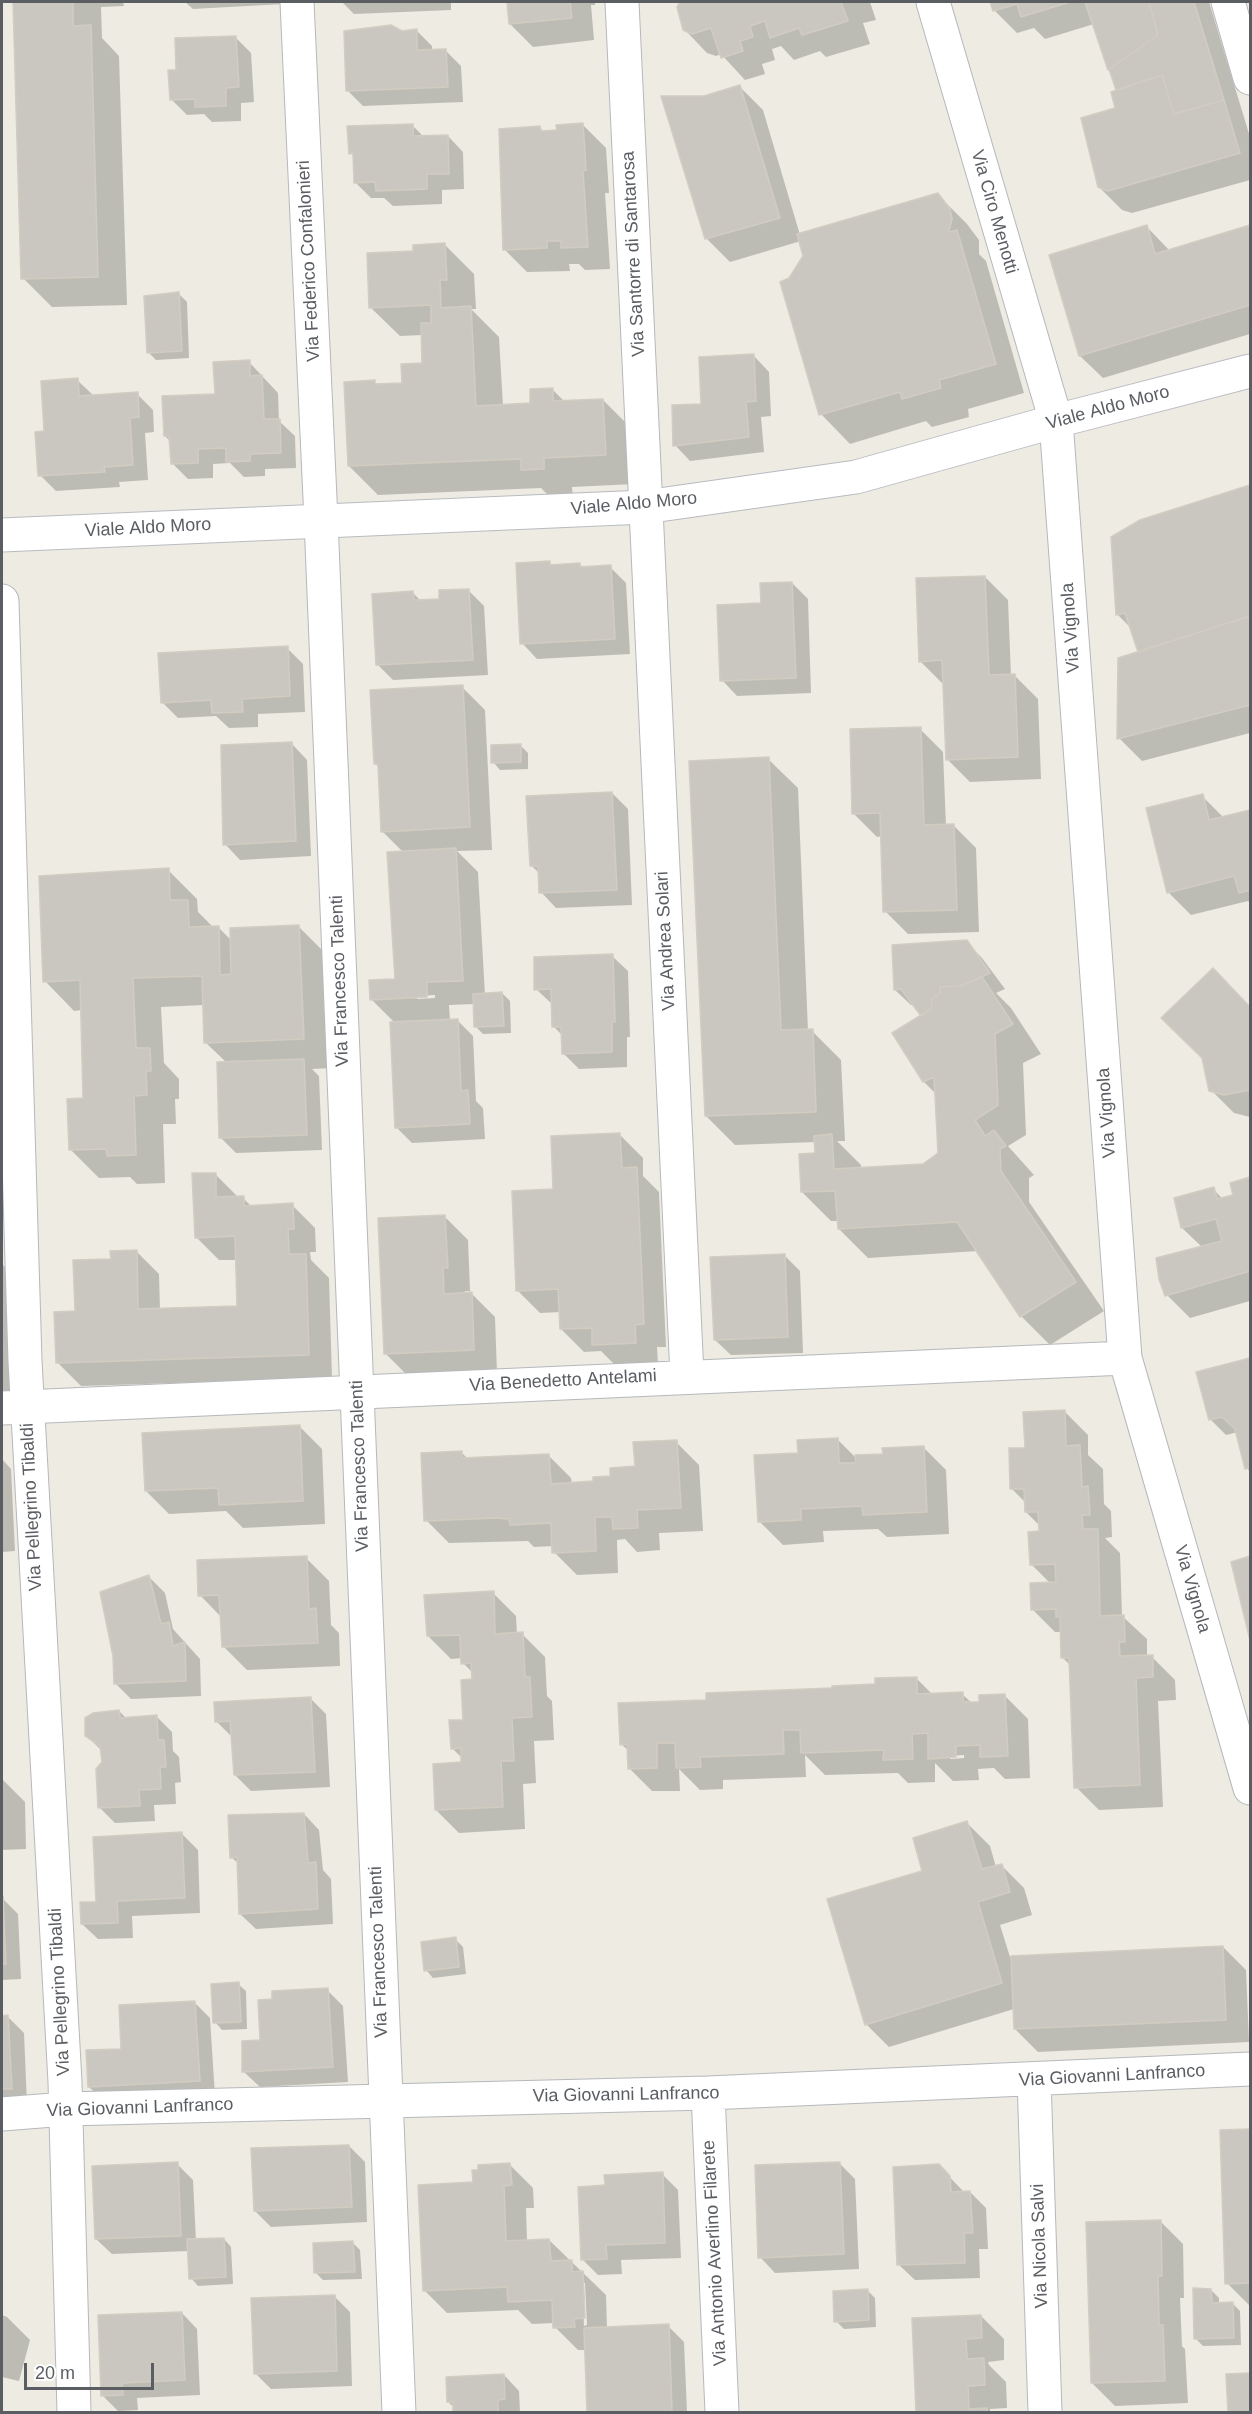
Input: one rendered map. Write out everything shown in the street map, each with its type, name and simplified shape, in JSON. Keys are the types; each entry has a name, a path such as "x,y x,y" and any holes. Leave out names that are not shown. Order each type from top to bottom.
{"street":[{"name":"Via Federico Confalonieri","path":"297,2 321,520"},
{"name":"Via Santorre di Santarosa","path":"622,2 645,507"},
{"name":"Via Ciro Menotti","path":"933,2 1056,422"},
{"path":"1228,2 1251,78"},
{"name":"Viale Aldo Moro","path":"2,535 645,507 856,477 1251,370"},
{"name":"Via Vignola","path":"1056,422 1125,1358 1251,1788"},
{"name":"Via Andrea Solari","path":"645,507 687,1375"},
{"name":"Via Francesco Talenti","path":"321,520 399,2412"},
{"name":"Via Pellegrino Tibaldi","path":"2,601 14,1407 66,2109 74,2412"},
{"name":"Via Benedetto Antelami","path":"14,1407 687,1375 1125,1358"},
{"name":"Via Giovanni Lanfranco","path":"2,2114 66,2109 708,2093 1251,2069"},
{"name":"Via Nicola Salvi","path":"1034,2079 1046,2412"},
{"name":"Via Antonio Averlino Filarete","path":"708,2093 722,2412"}],"building":[{"path":"13,2 73,2 73,26 91,25 98,277 21,279"},
{"path":"507,2 570,2 572,18 509,24"},
{"path":"680,2 841,2 848,21 802,35 799,28 770,38 765,21 750,26 753,37 740,41 743,51 721,58 711,28 692,34 683,30 677,7"},
{"path":"990,2 1070,2 1021,17 1017,4 993,11"},
{"path":"1085,2 1149,2 1158,35 1108,70"},
{"path":"1149,2 1194,2 1224,100 1174,114 1162,75 1116,90 1109,69 1158,35"},
{"path":"391,25 402,31 417,29 417,50 446,49 448,87 346,91 344,31"},
{"path":"236,36 239,87 226,88 226,106 195,107 195,99 170,100 168,70 176,70 175,38"},
{"path":"1162,75 1174,114 1224,100 1240,153 1108,191 1098,187 1081,118 1115,108 1111,92"},
{"path":"740,85 780,218 705,239 661,96 704,96"},
{"path":"583,123 586,170 583,171 588,247 561,248 561,241 547,241 547,248 503,250 499,129 540,126 541,131 557,130 556,125"},
{"path":"413,124 413,136 448,135 449,174 427,174 427,189 376,191 375,182 354,183 353,153 349,154 347,126"},
{"path":"938,193 950,209 952,219 949,230 950,232 957,230 996,364 939,380 941,388 902,399 900,392 819,415 780,282 789,278 803,256 797,234"},
{"path":"1147,225 1155,254 1250,225 1250,305 1079,356 1049,255"},
{"path":"445,243 447,280 440,280 441,308 471,306 476,406 530,403 530,389 553,388 553,401 603,399 606,455 544,458 544,469 521,470 521,459 348,466 344,382 375,380 375,384 402,383 401,364 422,363 421,323 431,323 431,305 369,308 367,253 413,251 413,245"},
{"path":"179,292 182,351 147,353 144,296"},
{"path":"754,354 756,401 746,402 749,437 673,446 672,405 701,404 699,357"},
{"path":"250,360 250,376 262,375 264,419 280,419 281,453 250,454 250,461 226,462 226,448 198,449 198,463 171,464 169,436 164,436 162,396 215,394 213,362"},
{"path":"78,378 79,396 138,392 139,417 130,418 133,465 104,467 105,472 38,476 35,432 44,431 41,381"},
{"path":"1250,485 1250,616 1138,652 1125,613 1116,615 1111,537 1140,520"},
{"path":"550,561 550,565 580,563 580,567 611,565 615,639 520,644 516,563"},
{"path":"985,576 989,675 1015,674 1018,757 946,760 942,660 919,662 916,578"},
{"path":"792,582 796,678 720,681 717,605 761,603 760,583"},
{"path":"469,589 473,660 376,665 372,594 413,591 414,600 439,599 439,590"},
{"path":"1250,616 1250,705 1117,739 1118,658"},
{"path":"288,646 290,696 242,699 243,712 212,713 211,700 161,703 158,653"},
{"path":"463,685 470,827 381,832 378,764 374,764 370,690"},
{"path":"921,727 924,825 954,824 957,910 883,912 880,813 852,814 850,729"},
{"path":"292,742 296,841 223,845 221,745"},
{"path":"521,744 521,762 491,763 491,745"},
{"path":"769,757 781,1030 813,1029 816,1112 705,1116 689,761"},
{"path":"612,792 617,890 539,893 538,866 530,866 526,796"},
{"path":"1203,794 1209,820 1250,810 1250,890 1239,893 1234,876 1167,893 1146,808"},
{"path":"456,848 463,981 427,982 427,997 370,1000 369,980 395,979 387,852"},
{"path":"169,868 170,900 188,900 189,927 219,926 220,975 231,974 230,928 299,925 304,1039 204,1043 202,976 133,978 136,1048 150,1048 151,1071 146,1071 147,1095 134,1096 136,1155 107,1156 106,1149 69,1150 67,1099 83,1098 80,980 43,982 39,876"},
{"path":"967,940 990,973 961,986 940,987 940,993 932,999 931,1009 921,1016 901,989 894,990 892,945"},
{"path":"613,954 615,1022 612,1021 612,1052 562,1054 561,1027 552,1027 551,989 534,990 534,957"},
{"path":"1213,968 1250,1007 1250,1090 1224,1095 1209,1091 1202,1058 1161,1018"},
{"path":"982,977 1013,1024 995,1034 998,1105 975,1120 985,1136 994,1130 1006,1146 1000,1149 1001,1171 1076,1282 1020,1317 957,1222 838,1229 835,1191 801,1192 799,1154 815,1153 814,1136 832,1134 834,1169 923,1164 938,1153 934,1077 923,1082 892,1033 931,1009 932,999 940,993 940,987 961,986"},
{"path":"502,992 504,1026 474,1027 473,994"},
{"path":"458,1019 461,1091 468,1090 470,1124 395,1128 390,1022"},
{"path":"304,1059 307,1135 219,1138 217,1062"},
{"path":"620,1133 622,1168 637,1167 644,1324 635,1325 636,1343 592,1345 592,1328 560,1329 558,1289 516,1291 512,1191 553,1189 551,1136"},
{"path":"192,1173 216,1173 216,1197 244,1196 244,1206 293,1203 294,1229 288,1229 289,1254 306,1254 309,1355 56,1363 54,1312 75,1311 73,1260 111,1259 110,1251 137,1250 138,1309 237,1306 235,1236 195,1238"},
{"path":"1250,1177 1250,1271 1165,1296 1159,1279 1156,1258 1222,1241 1216,1219 1181,1228 1174,1198 1214,1187 1217,1199 1233,1195 1230,1183"},
{"path":"445,1215 448,1268 443,1268 444,1294 472,1292 474,1350 384,1354 378,1218"},
{"path":"785,1254 788,1337 714,1340 710,1257"},
{"path":"1250,1358 1250,1467 1245,1469 1235,1429 1222,1417 1209,1420 1196,1372"},
{"path":"1065,1410 1066,1446 1080,1445 1082,1487 1088,1486 1090,1515 1082,1515 1083,1529 1098,1529 1100,1616 1124,1615 1125,1642 1119,1642 1120,1656 1153,1655 1153,1677 1136,1678 1140,1785 1074,1788 1069,1658 1061,1658 1060,1616 1056,1617 1056,1609 1031,1610 1030,1583 1056,1582 1055,1564 1030,1565 1028,1532 1039,1531 1038,1512 1025,1512 1024,1489 1010,1489 1009,1448 1025,1448 1023,1412"},
{"path":"300,1425 303,1501 219,1505 218,1488 145,1491 142,1433"},
{"path":"838,1438 839,1463 856,1463 855,1455 883,1454 882,1448 924,1446 927,1512 863,1515 862,1506 801,1509 801,1520 758,1522 754,1455 798,1453 797,1440"},
{"path":"677,1440 681,1508 637,1510 638,1528 613,1529 612,1517 595,1517 596,1551 552,1553 551,1523 510,1525 509,1519 496,1518 424,1521 421,1453 462,1451 462,1458 549,1454 551,1484 593,1481 593,1477 610,1476 610,1468 635,1466 633,1442"},
{"path":"307,1556 309,1609 316,1608 318,1643 222,1647 219,1595 198,1596 197,1560"},
{"path":"1250,1556 1250,1640 1231,1562"},
{"path":"149,1575 161,1624 169,1622 173,1646 185,1642 186,1681 114,1684 113,1656 100,1592"},
{"path":"494,1591 495,1634 523,1632 525,1677 530,1677 532,1717 512,1718 514,1761 501,1761 503,1807 435,1810 433,1764 461,1762 461,1748 451,1749 449,1720 463,1720 461,1680 472,1679 471,1663 461,1664 460,1635 427,1636 424,1595"},
{"path":"917,1677 917,1694 963,1692 963,1702 979,1702 979,1695 1005,1694 1008,1756 980,1757 980,1745 956,1746 956,1757 928,1759 928,1733 912,1734 913,1759 883,1760 884,1750 801,1753 800,1730 783,1730 784,1754 700,1757 701,1767 676,1768 675,1743 657,1743 657,1768 628,1769 627,1744 620,1745 618,1703 706,1700 706,1693 832,1688 832,1686 875,1684 875,1678"},
{"path":"311,1697 315,1772 234,1775 230,1721 215,1722 214,1702"},
{"path":"119,1710 120,1718 157,1715 158,1740 164,1740 166,1767 160,1767 161,1789 139,1790 140,1806 98,1808 96,1769 102,1762 100,1746 85,1736 85,1718 93,1713"},
{"path":"304,1813 308,1863 316,1862 318,1909 239,1914 237,1857 230,1858 228,1815"},
{"path":"967,1821 982,1869 1002,1864 1010,1892 978,1902 1002,1983 865,2025 827,1899 922,1871 913,1838"},
{"path":"182,1832 185,1898 117,1901 118,1923 81,1924 80,1902 96,1902 93,1837"},
{"path":"3,1896 6,1964 2,1964"},
{"path":"456,1937 459,1967 424,1971 421,1942"},
{"path":"1223,1946 1226,2020 1014,2029 1011,1956"},
{"path":"239,1982 241,2022 213,2023 211,1984"},
{"path":"328,1988 333,2067 242,2072 242,2041 260,2040 258,2000 272,1999 272,1991"},
{"path":"195,2001 200,2081 88,2087 86,2050 121,2049 119,2005"},
{"path":"8,2015 12,2089 2,2089 2,2016"},
{"path":"1250,2129 1250,2283 1225,2284 1220,2130"},
{"path":"349,2145 352,2207 254,2211 251,2148"},
{"path":"178,2162 181,2236 95,2239 92,2166"},
{"path":"840,2162 844,2254 758,2258 755,2165"},
{"path":"510,2163 512,2185 504,2186 506,2241 549,2239 551,2261 572,2260 572,2272 583,2271 585,2318 574,2319 575,2327 553,2328 552,2300 508,2302 507,2287 423,2291 418,2185 473,2182 472,2170 478,2170 478,2165"},
{"path":"939,2164 950,2176 951,2192 970,2191 973,2233 964,2233 965,2263 897,2265 893,2167"},
{"path":"663,2172 665,2243 606,2245 607,2259 581,2260 578,2187 605,2185 604,2175"},
{"path":"1161,2220 1162,2276 1158,2276 1159,2325 1163,2325 1165,2381 1091,2383 1086,2222"},
{"path":"224,2238 226,2277 189,2279 187,2239"},
{"path":"353,2241 355,2272 314,2273 313,2243"},
{"path":"1193,2288 1211,2289 1212,2303 1233,2302 1234,2338 1194,2339"},
{"path":"868,2289 869,2320 834,2322 833,2291"},
{"path":"335,2295 337,2371 254,2374 251,2298"},
{"path":"182,2312 185,2380 122,2383 123,2395 101,2396 98,2315"},
{"path":"981,2315 982,2338 966,2339 967,2359 984,2358 985,2385 968,2386 969,2409 987,2408 987,2412 916,2412 912,2318"},
{"path":"669,2324 672,2412 587,2412 584,2328"},
{"path":"1250,2373 1250,2412 1228,2412 1226,2374"},
{"path":"504,2374 505,2399 498,2400 498,2412 453,2412 453,2402 447,2402 446,2377"}]}
